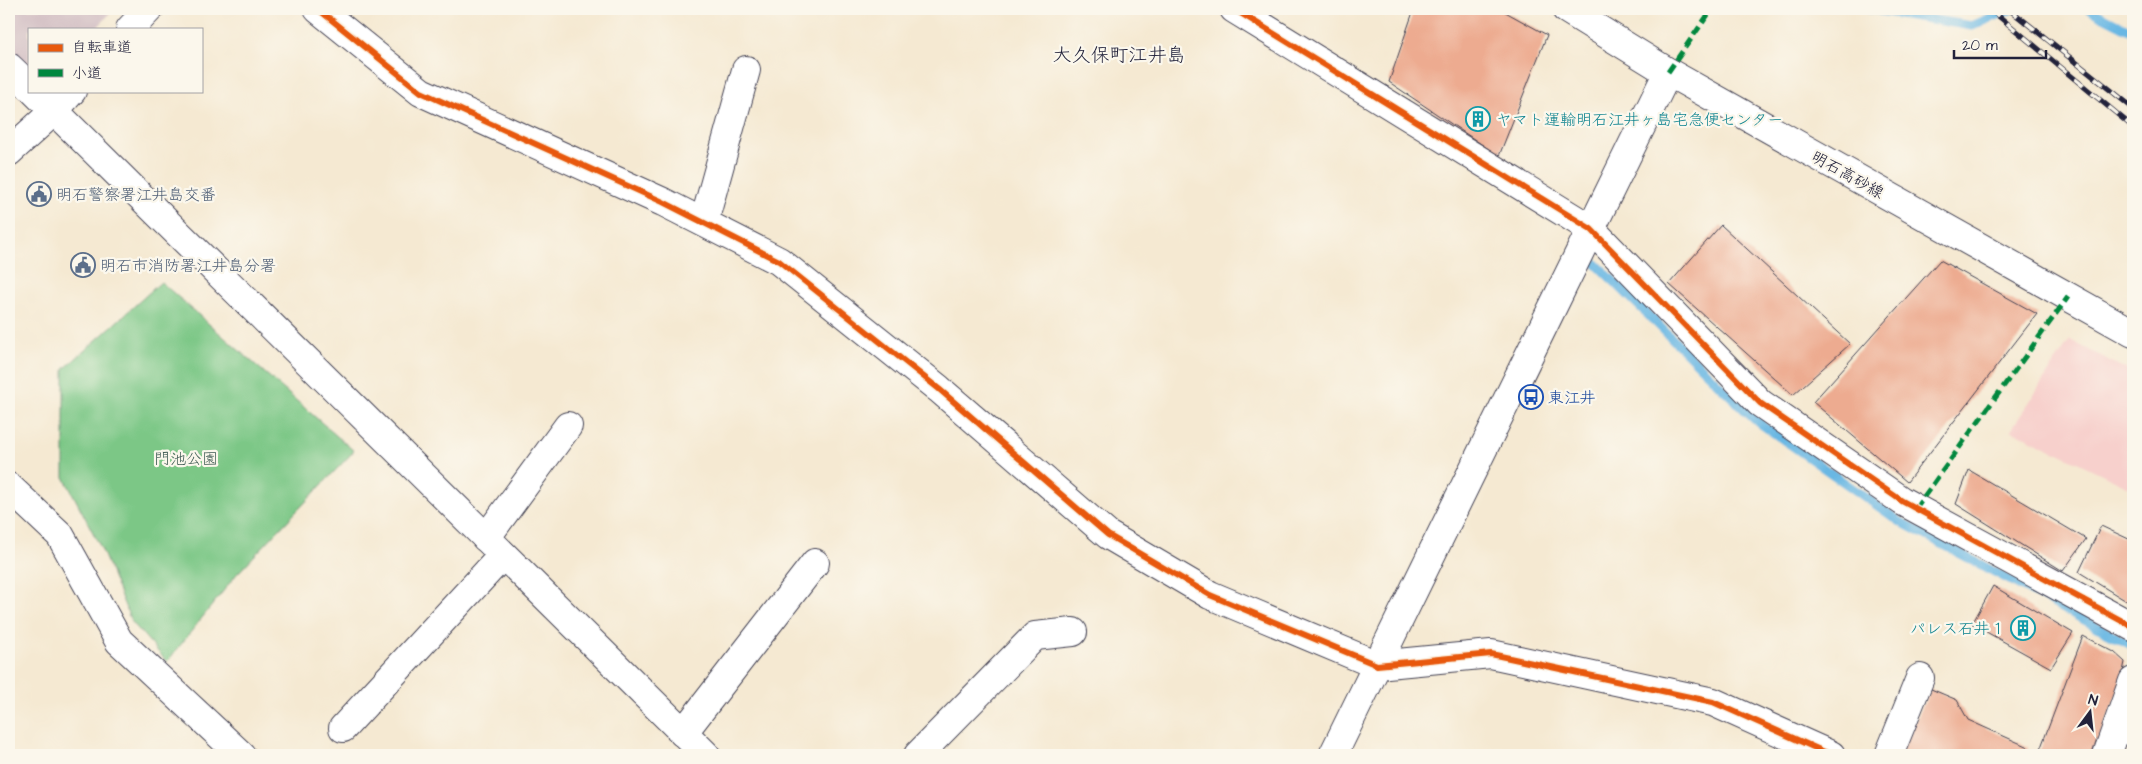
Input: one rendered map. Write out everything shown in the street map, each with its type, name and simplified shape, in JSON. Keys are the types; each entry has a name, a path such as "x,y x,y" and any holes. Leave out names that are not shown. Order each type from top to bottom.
{"street":[{"path":"131,28 149,9"},
{"path":"318,9 421,92 663,202 779,261 939,389 1108,535 1210,595 1377,664 1491,654 1712,702 1831,755"},
{"path":"1234,9 1591,229 1760,403 1902,501 2133,627"},
{"name":"明石高砂線","path":"1566,9 1668,72 2133,333"},
{"path":"9,67 28,85"},
{"path":"704,222 746,70"},
{"path":"1333,755 1668,72"},
{"path":"35,92 706,755"},
{"path":"9,152 54,111 71,92"},
{"path":"343,728 495,547 568,426"},
{"path":"9,487 60,535 118,641 241,755"},
{"path":"683,733 815,562"},
{"path":"918,755 1035,636 1073,632"},
{"path":"1889,755 1920,678"},
{"path":"2108,755 2133,681"}],"shaded area":[{"path":"9,9 114,9 97,28 28,28 28,67 9,45"},
{"path":"2070,340 2133,373 2133,489 2011,430"}],"green space":[{"name":"門池公園","path":"161,282 354,451 236,575 167,662 131,621 101,548 64,477 64,369"}],"building":[{"name":"ヤマト運輸明石江井ヶ島宅急便センター","path":"1414,9 1500,9 1547,35 1499,156 1389,82"},
{"path":"1721,225 1850,344 1793,395 1669,284"},
{"path":"1940,260 2037,314 1907,482 1813,402"},
{"path":"1969,470 2086,539 2063,571 1956,504"},
{"path":"2101,526 2133,541 2133,595 2128,602 2079,572"},
{"name":"パレス石井１","path":"1993,586 2073,633 2051,668 1972,624"},
{"path":"2083,636 2114,652 2125,662 2120,686 2093,755 2038,755"},
{"path":"1931,689 1957,700 1968,720 2028,747 2026,755 1899,755"}],"waterway":[{"path":"1868,9 1972,26 2012,9"},
{"path":"2088,9 2133,32"},
{"path":"1583,251 1754,419 1899,521 2133,646"}],"railway":[{"path":"1990,9 2133,127"},
{"path":"2009,9 2133,108"}],"marked path":[{"path":"1668,72 1712,9"},
{"path":"1915,509 2068,297"}],"cycle path":[{"path":"318,9 421,92 663,202 779,261 939,389 1108,535 1210,595 1377,665 1491,654 1713,702 1831,755"},
{"path":"1234,9 1591,229 1760,403 1902,501 2133,627"}],"place":[{"name":"ヤマト運輸明石江井ヶ島宅急便センター","path":"1478,119"},
{"name":"明石警察署江井島交番","path":"39,194"},
{"name":"明石市消防署江井島分署","path":"83,265"},
{"name":"東江井","path":"1531,397"},
{"name":"パレス石井１","path":"2023,628"}],"district":[{"name":"大久保町江井島","path":"1119,54"}]}
